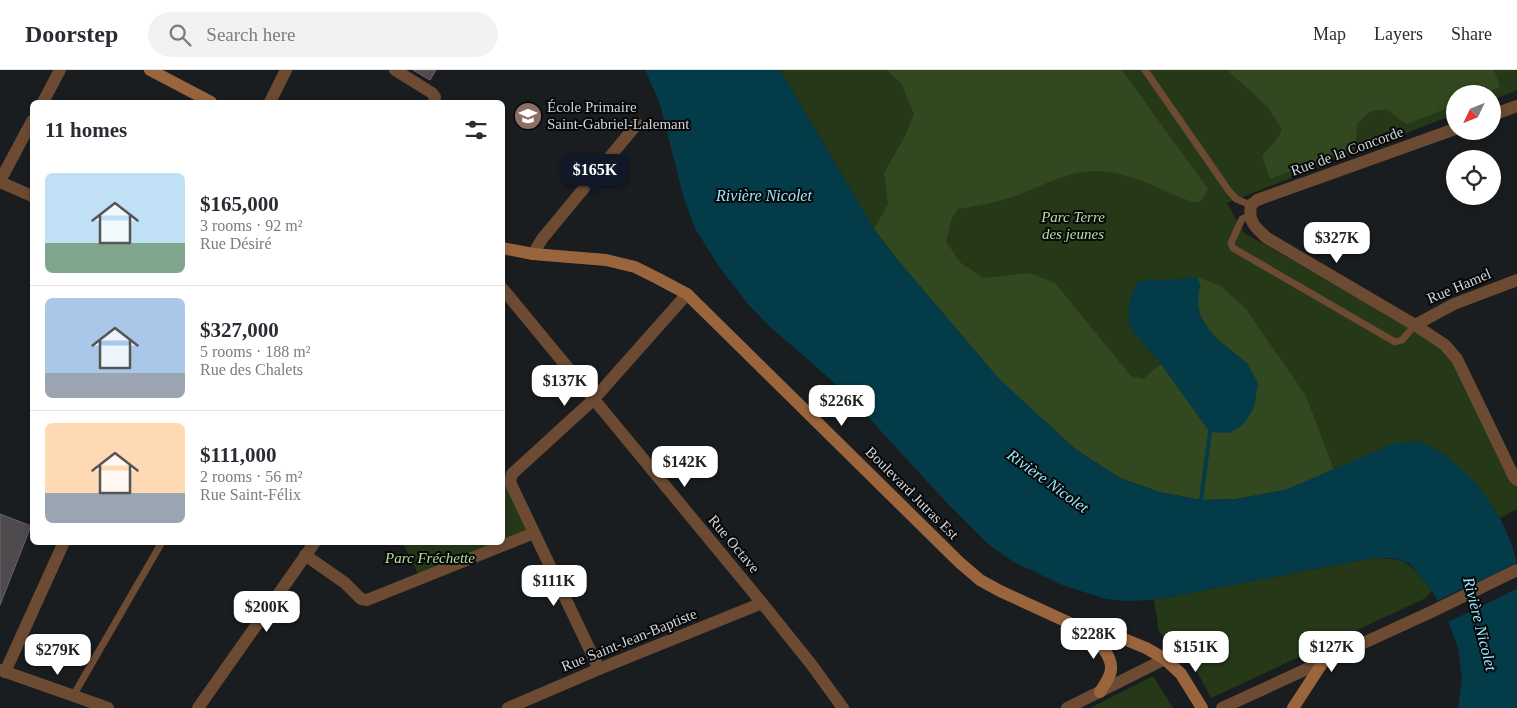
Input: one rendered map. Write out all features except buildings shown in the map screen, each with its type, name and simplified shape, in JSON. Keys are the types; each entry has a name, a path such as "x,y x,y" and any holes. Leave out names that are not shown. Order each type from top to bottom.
{"main road":[{"path":"150,70 207,100"},
{"name":"Boulevard Jutras Est","path":"505,249 534,254 606,260 625,265 657,278 687,294 959,562 980,580 1085,630 1132,642 1146,648 1165,659 1181,674 1202,708"},
{"path":"1085,630 1109,657 1111,673 1100,692"},
{"path":"1292,708 1322,662"}],"street":[{"path":"43,100 60,70"},
{"path":"271,100 286,70"},
{"path":"395,70 432,93 435,97 434,100"},
{"path":"1501,112 1517,106"},
{"path":"534,254 542,239 637,124"},
{"path":"30,125 0,182 30,195"},
{"name":"Rue de la Concorde","path":"1250,211 1258,200 1446,132"},
{"path":"1250,211 1256,228 1267,238 1415,325 1444,345 1457,359 1514,478 1517,480"},
{"name":"Rue Hamel","path":"1415,325 1454,304 1517,280"},
{"name":"Rue Octave","path":"505,294 762,604 811,664 843,708"},
{"path":"599,669 510,482 512,474 593,400 687,294"},
{"path":"505,545 534,533"},
{"path":"63,545 3,671 71,702 108,708"},
{"path":"198,708 312,545"},
{"path":"305,555 345,583 361,600 366,600 504,545"},
{"path":"1222,708 1431,612 1517,570"},
{"name":"Rue Saint-Jean-Baptiste","path":"508,708 599,669 762,604"},
{"path":"1067,708 1165,659"}],"lane":[{"path":"1145,70 1229,191 1236,200 1250,211 1242,219 1231,243 1233,248 1395,342 1402,340 1415,325"},
{"path":"71,702 160,545"}],"green space":[{"name":"Parc Terre des jeunes","path":"780,70 1517,70 1517,90 1501,97 1501,85 1446,85 1446,118 1227,203 1244,233 1412,328 1449,342 1517,485 1517,509 1500,518 1476,483 1334,470 1285,490 896,258 874,229"},
{"path":"886,70 1122,70 1208,189 1200,202 1193,202 1124,175 1100,171 1075,173 1003,200 958,209 951,220 946,242 961,263 984,278 1030,273 1055,283 1131,376 1143,379 1161,364 1210,432 1233,351 1216,337 1202,319 1198,304 1199,287 1197,277 1221,286 1246,309 1306,396 1334,470 1285,490 1236,499 1201,500 1159,492 1120,478 1075,449 999,379 896,258 874,229 888,204 884,173 905,136 914,114 901,83"},
{"path":"1227,70 1494,70 1499,85 1446,85 1446,109 1407,124 1387,109 1371,111 1357,124 1356,139 1352,147 1270,179 1262,156 1275,142 1282,130 1268,107"},
{"name":"Parc Fréchette","path":"505,478 510,482 534,533 505,544"},
{"name":"Parc Fréchette","path":"404,545 504,545 420,578"},
{"path":"1372,558 1394,559 1408,564 1432,591 1426,598 1211,698 1192,662 1159,632 1154,600"},
{"path":"1153,676 1173,708 1090,708"}],"water":[{"name":"Rivière Nicolet","path":"645,70 780,70 874,229 896,258 999,379 1075,449 1120,478 1159,492 1201,500 1236,499 1285,490 1395,443 1420,441 1447,456 1476,483 1500,518 1512,545 1517,564 1517,708 1458,708 1462,679 1458,648 1448,621 1432,591 1410,564 1394,558 1372,558 1154,600 1125,601 1106,599 1062,585 1012,561 988,544 947,503 846,393 768,325 747,303 718,265 696,230 684,199 660,104"},
{"path":"1197,277 1200,284 1198,304 1200,315 1214,337 1247,363 1258,383 1254,408 1243,425 1229,433 1210,432 1161,364 1132,331 1128,321 1130,299 1136,283 1144,280 1172,280"}],"pier":[{"path":"1517,563 1517,589 1446,623 1435,602"}],"waterway":[{"path":"1201,500 1210,432"}],"place":[{"name":"École Primaire Saint-Gabriel-Lalemant","path":"528,116"}]}
